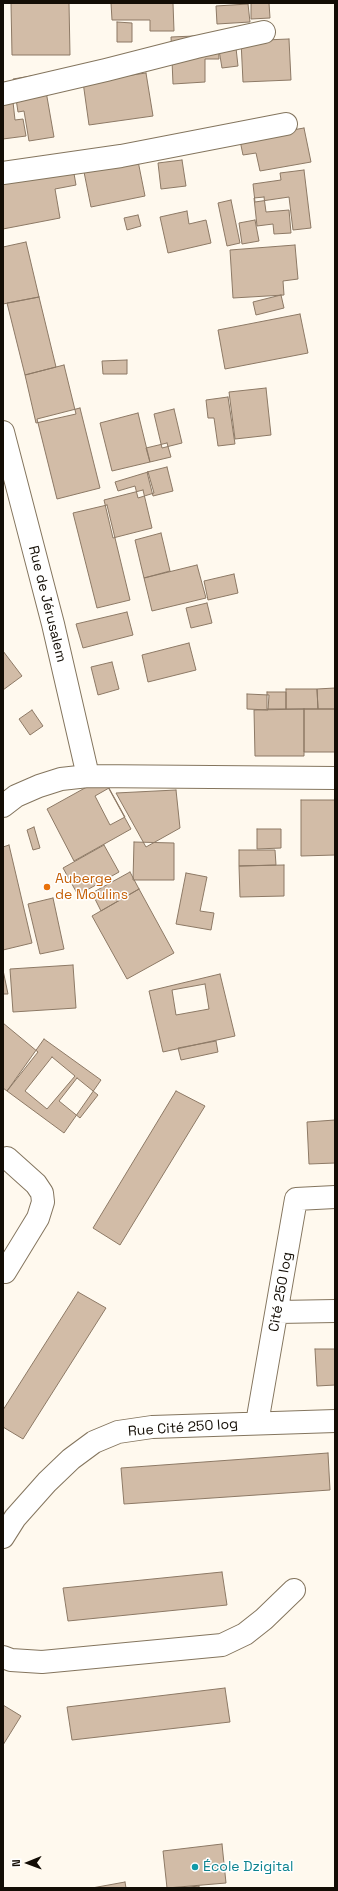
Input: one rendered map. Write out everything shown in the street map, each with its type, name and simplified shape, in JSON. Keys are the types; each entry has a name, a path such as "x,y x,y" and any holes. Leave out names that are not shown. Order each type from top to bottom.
{"street":[{"path":"3,94 264,32"},
{"path":"3,172 121,156 286,124"},
{"name":"Rue de Jérusalem","path":"3,432 52,624 88,776"},
{"path":"3,806 16,796 39,786 61,779 88,776 335,778"},
{"path":"4,1272 38,1218 43,1202 42,1194 36,1184 7,1158"},
{"name":"Cité 250 log","path":"257,1423 278,1312 296,1199 335,1197"},
{"path":"278,1312 335,1311"},
{"name":"Rue Cité 250 log","path":"3,1538 15,1518 47,1482 71,1459 94,1442 118,1432 152,1427 335,1421"},
{"path":"3,1657 11,1660 42,1662 222,1645 245,1634 264,1619 294,1590"}],"building":[{"path":"11,3 69,3 70,55 12,55"},
{"path":"111,3 173,3 174,31 150,31 150,20 112,20"},
{"path":"251,3 269,3 270,18 251,19"},
{"path":"248,4 250,22 217,24 216,6"},
{"path":"117,22 132,23 132,42 117,42"},
{"path":"218,35 219,59 205,59 205,82 173,84 171,37"},
{"path":"289,39 291,80 243,82 241,41"},
{"path":"236,48 238,66 222,68 219,50"},
{"path":"146,73 153,116 89,125 83,82"},
{"path":"43,74 54,137 29,141 24,111 18,112 13,79"},
{"path":"13,102 15,120 23,119 26,136 3,139 3,104"},
{"path":"304,128 311,162 260,171 256,153 243,155 238,131 287,131"},
{"path":"136,151 145,196 91,207 82,162"},
{"path":"182,160 186,186 161,189 158,163"},
{"path":"72,162 76,185 55,189 60,218 3,229 3,167"},
{"path":"304,170 311,228 293,230 289,197 255,202 253,184 281,180 280,173"},
{"path":"264,197 266,212 289,210 291,233 274,234 273,224 257,226 254,198"},
{"path":"231,200 240,243 227,246 218,203"},
{"path":"187,211 189,224 206,220 211,243 168,253 160,217"},
{"path":"138,215 141,226 127,230 124,218"},
{"path":"255,220 259,241 242,244 239,223"},
{"path":"26,242 39,297 3,304 3,247"},
{"path":"295,245 298,279 283,281 284,295 233,298 230,250"},
{"path":"281,295 284,308 256,315 253,302"},
{"path":"39,297 56,367 25,375 7,303"},
{"path":"300,314 308,353 225,369 218,330"},
{"path":"127,360 127,374 103,374 102,361"},
{"path":"64,365 76,414 36,423 25,375"},
{"path":"266,388 271,435 235,439 229,392"},
{"path":"228,397 235,444 218,446 214,418 208,418 206,400"},
{"path":"80,408 100,488 57,499 37,419"},
{"path":"174,409 182,443 162,448 154,414"},
{"path":"138,413 150,462 112,471 100,423"},
{"path":"167,443 171,457 150,462 146,448"},
{"path":"167,467 173,491 153,496 147,472"},
{"path":"148,472 154,493 138,498 135,486 118,491 115,482"},
{"path":"143,490 152,528 113,538 104,500"},
{"path":"107,505 130,600 97,608 73,513"},
{"path":"161,533 170,571 144,578 135,540"},
{"path":"197,565 206,598 152,611 144,578"},
{"path":"234,574 238,593 208,600 204,581"},
{"path":"207,603 212,623 191,628 186,608"},
{"path":"127,612 133,635 83,648 76,624"},
{"path":"189,643 196,670 148,682 142,655"},
{"path":"3,651 22,676 3,690"},
{"path":"112,662 119,689 98,695 91,667"},
{"path":"335,688 335,709 318,709 317,689"},
{"path":"286,689 317,689 318,709 286,709"},
{"path":"267,692 286,692 286,709 267,709"},
{"path":"247,694 269,695 268,710 247,709"},
{"path":"304,709 304,756 255,756 254,710"},
{"path":"304,709 335,709 335,752 304,752"},
{"path":"32,710 43,726 30,735 19,719"},
{"path":"103,778 131,829 74,861 47,809"},
{"path":"109,788 125,817 110,825 95,796"},
{"path":"176,790 180,828 146,847 116,793"},
{"path":"301,800 335,800 335,855 301,856"},
{"path":"34,827 40,848 33,850 27,830"},
{"path":"257,829 281,829 281,848 257,849"},
{"path":"134,842 174,843 174,880 133,880"},
{"path":"9,845 32,943 3,950 3,847"},
{"path":"104,845 119,872 78,895 63,868"},
{"path":"239,850 275,850 276,865 239,866"},
{"path":"284,865 284,896 240,897 239,866"},
{"path":"130,872 139,889 101,911 92,893"},
{"path":"186,873 207,877 200,911 214,913 211,930 176,924"},
{"path":"139,889 174,953 127,979 92,916"},
{"path":"53,898 64,949 40,954 28,904"},
{"path":"73,965 76,1008 13,1012 10,969"},
{"path":"3,970 8,994 3,994"},
{"path":"220,974 235,1036 163,1052 149,991"},
{"path":"205,984 209,1009 176,1015 172,990"},
{"path":"3,1023 38,1052 7,1091 3,1088"},
{"path":"44,1039 101,1080 64,1133 7,1091"},
{"path":"216,1041 218,1052 181,1060 178,1048"},
{"path":"52,1057 75,1076 47,1109 25,1091"},
{"path":"77,1078 98,1095 80,1118 59,1101"},
{"path":"176,1091 205,1106 120,1245 93,1228"},
{"path":"335,1120 335,1163 309,1164 307,1122"},
{"path":"78,1292 106,1308 23,1439 3,1427 3,1410"},
{"path":"315,1349 335,1349 335,1385 317,1386"},
{"path":"328,1453 330,1490 124,1504 121,1468"},
{"path":"222,1572 227,1605 68,1621 63,1588"},
{"path":"225,1688 230,1722 72,1740 67,1707"},
{"path":"3,1705 21,1716 3,1745"},
{"name":"École Dzigital","path":"222,1844 226,1883 167,1888 163,1851"},
{"path":"125,1882 126,1888 92,1888"},
{"path":"199,1886 199,1888 180,1888"}],"place":[{"name":"Auberge de Moulins","path":"47,887"},
{"name":"École Dzigital","path":"195,1867"}]}
